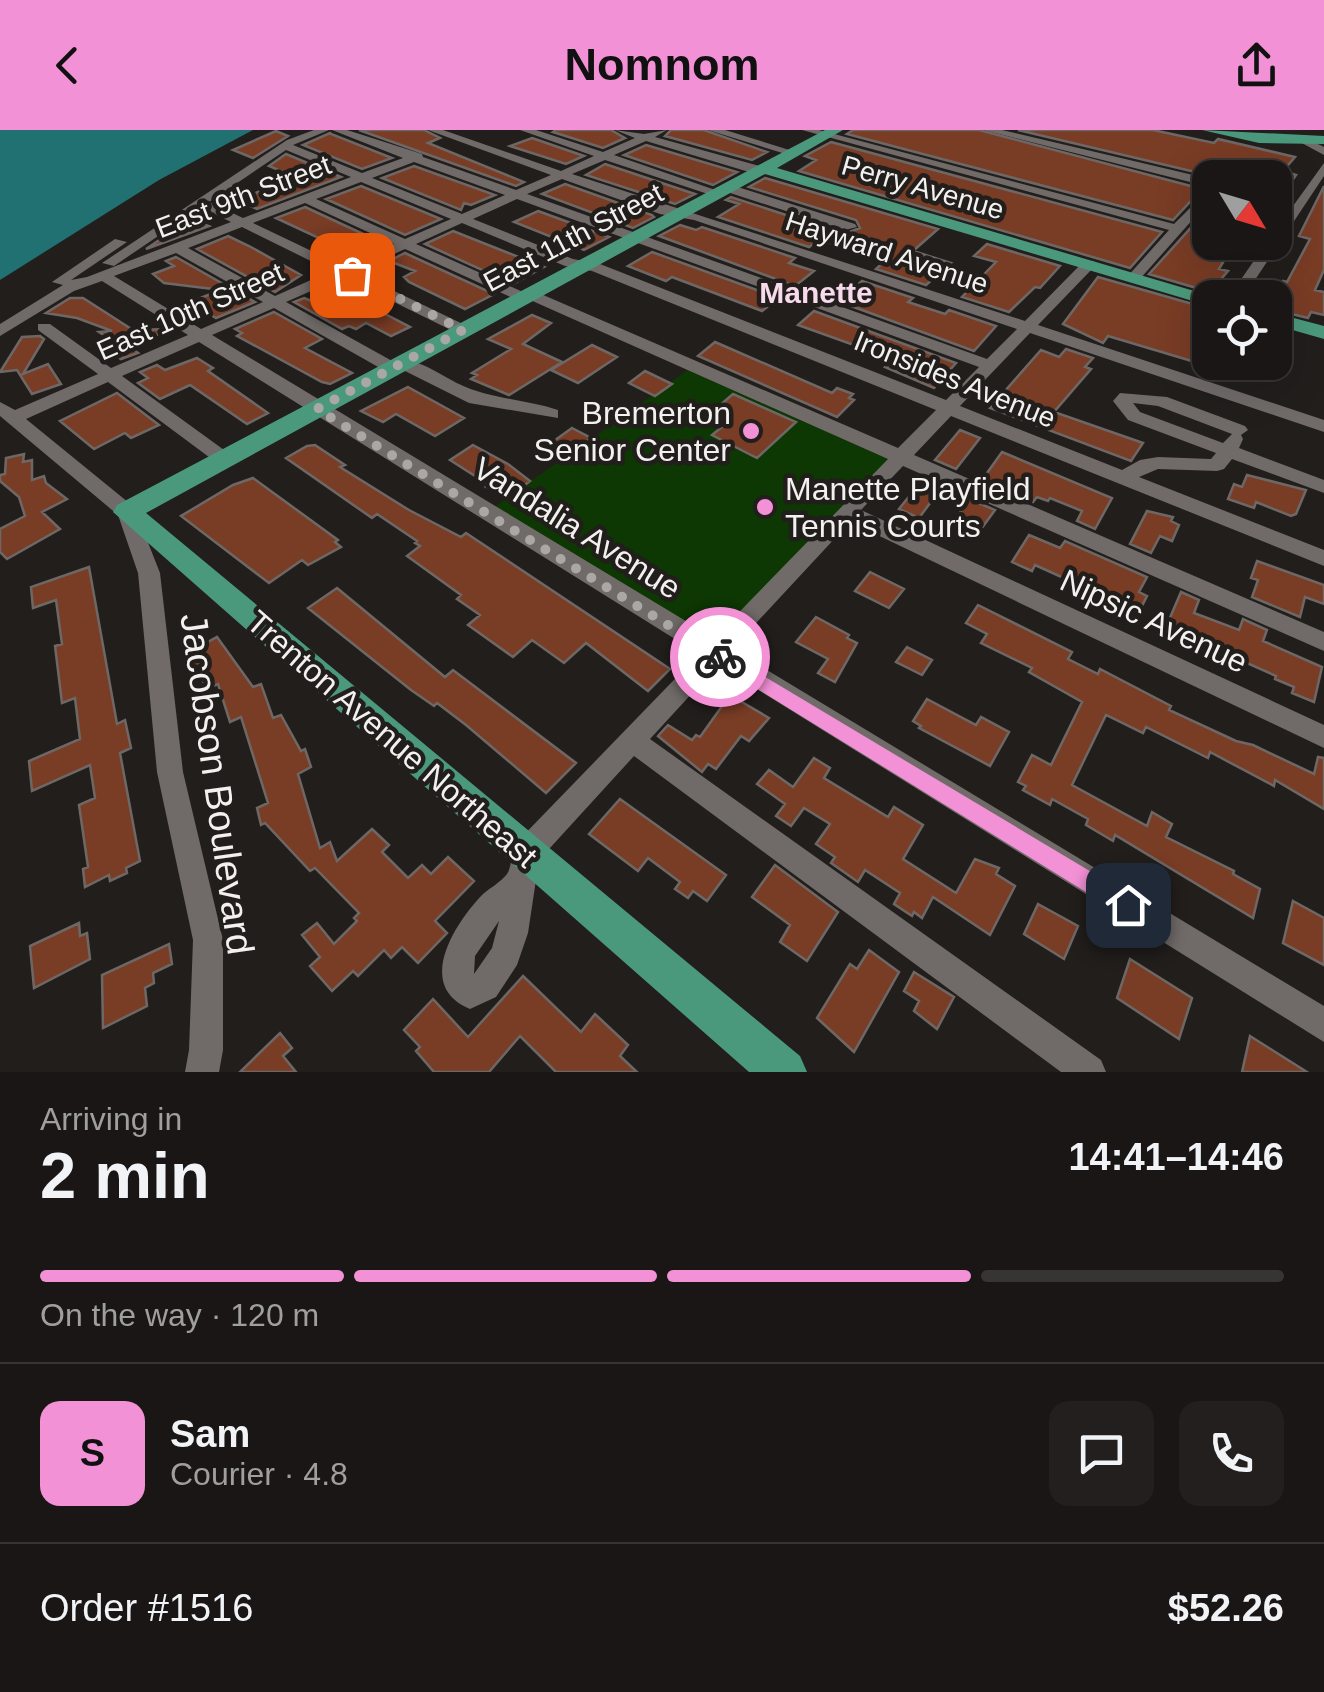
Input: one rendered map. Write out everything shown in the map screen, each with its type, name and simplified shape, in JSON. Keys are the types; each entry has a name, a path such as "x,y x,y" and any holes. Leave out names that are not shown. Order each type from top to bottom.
{"main road":[{"path":"1209,130 1324,140"},
{"name":"East 11th Street","path":"126,512 831,132"},
{"name":"Perry Avenue","path":"764,169 1192,295"},
{"path":"1292,324 1324,333"},
{"name":"Trenton Avenue Northeast","path":"126,512 523,868 784,1072"}],"street":[{"path":"0,322 276,142 307,130"},
{"path":"0,331 284,146 324,130"},
{"path":"337,130 992,366"},
{"name":"Hayward Avenue","path":"433,130 1324,426"},
{"path":"446,146 487,130"},
{"path":"524,130 850,228"},
{"name":"Perry Avenue","path":"620,130 764,169"},
{"name":"East 10th Street","path":"6,412 109,375 662,130"},
{"path":"713,130 794,153"},
{"path":"807,130 831,132 1178,228"},
{"path":"988,130 1018,134 1192,179"},
{"path":"1304,140 1324,152"},
{"name":"Ironsides Avenue","path":"284,146 953,407 1324,558"},
{"name":"East 9th Street","path":"72,286 430,152"},
{"path":"1292,208 1324,167"},
{"path":"305,199 1324,642"},
{"path":"200,202 463,330"},
{"path":"1134,277 1192,212"},
{"path":"176,247 398,365 475,399 524,404 552,414"},
{"path":"523,868 632,740 713,653 1089,264"},
{"name":"Vandalia Avenue","path":"102,275 1324,1024"},
{"path":"44,327 224,459"},
{"path":"1239,430 1160,401 1126,397 1122,401 1134,416 1324,488"},
{"path":"1126,477 1137,466 1153,461 1217,465 1254,402"},
{"name":"Trenton Avenue Northeast","path":"6,412 126,512"},
{"name":"Jacobson Boulevard","path":"126,512 148,573 170,772 208,940 202,1072"},
{"name":"Nipsic Avenue","path":"847,512 1324,737"},
{"path":"632,740 1089,1072"}],"green space":[{"path":"692,367 900,458 713,653 487,512"}],"water":[{"path":"0,130 253,130 159,180 0,280"}],"building":[{"path":"359,130 424,130 440,138 428,143 524,182 516,186"},
{"path":"611,130 625,138 603,148 553,132"},
{"path":"671,130 704,130 767,152 752,160 665,136"},
{"path":"853,130 979,130 1192,186 1192,200 1173,220 847,134"},
{"path":"1018,130 1153,130 1214,143 1218,139 1295,157 1292,160 1192,160 1192,171"},
{"path":"276,131 288,136 253,158 233,150"},
{"path":"330,133 392,158 362,169 303,145"},
{"path":"532,138 584,156 566,164 510,146"},
{"path":"831,142 1162,232 1130,268 799,171 816,160 805,156"},
{"path":"646,145 737,172 713,185 624,155"},
{"path":"286,154 341,177 257,209 238,200 295,177 269,166"},
{"path":"605,164 695,194 675,204 586,175"},
{"path":"414,166 495,195 471,205 464,203 461,210 382,178"},
{"path":"765,178 938,229 913,251 951,263 926,285 876,269 886,260 819,240 809,247 718,217 739,204 726,200 731,197 844,234 860,228 856,220 749,187"},
{"path":"565,184 654,217 633,228 542,194"},
{"path":"361,186 441,219 405,235 326,199"},
{"path":"1324,186 1324,270 1315,290 1324,292 1324,315 1311,312 1308,318 1292,314 1292,280 1288,280 1310,239 1299,236"},
{"path":"305,207 385,244 353,254 276,218"},
{"path":"538,211 609,237 584,250 514,222"},
{"path":"192,218 209,226 146,249"},
{"path":"680,225 696,230 702,227 795,258 789,263 814,271 795,286 659,236"},
{"path":"1192,227 1192,260 1224,260 1219,269 1228,271 1220,280 1192,280 1192,287 1149,274"},
{"path":"453,231 544,267 513,284 425,244"},
{"path":"228,236 301,275 275,292 197,249"},
{"path":"987,244 1060,266 1009,312 962,297 996,262 974,256"},
{"path":"652,252 779,298 762,311 672,277 666,281 628,266"},
{"path":"405,253 494,294 465,309 409,282 404,277 415,271 389,261"},
{"path":"176,257 255,302 216,318 190,302 221,290 164,283 153,274 174,266 166,261"},
{"path":"1098,277 1192,304 1192,361 1108,336 1103,343 1063,324"},
{"path":"862,281 913,298 908,302 945,314 949,310 996,326 974,351 829,298 846,284 855,287"},
{"path":"70,298 83,298 133,330 170,329 129,347 138,353 121,359 109,351 115,343 99,332 112,331 77,318 46,313"},
{"path":"304,298 345,314 368,305 410,327 391,336 366,323 356,329 342,329 294,302"},
{"path":"814,311 956,363 934,388 885,367 893,359 798,325"},
{"path":"274,312 322,339 305,348 352,373 330,384 322,382 237,336 242,333 235,329"},
{"path":"532,315 551,323 523,344 562,362 509,395 471,379 477,375 472,373 511,349 488,339"},
{"path":"22,337 44,339 23,374 48,364 61,384 32,394 17,370 0,372"},
{"path":"715,342 832,393 837,388 853,394 849,398 854,400 837,417 698,356"},
{"path":"592,345 617,357 578,383 551,370"},
{"path":"1066,349 1093,358 1085,367 1091,369 1054,412 1143,443 1131,461 990,408 1041,350 1059,357"},
{"path":"197,358 213,368 208,371 268,413 247,424 190,385 160,399 138,383 148,378 140,372 157,365 165,370"},
{"path":"645,371 672,384 655,396 629,383"},
{"path":"408,387 464,418 435,436 396,414 383,422 361,411"},
{"path":"117,393 159,425 131,438 125,433 94,449 60,421"},
{"name":"Bremerton Senior Center","path":"733,394 796,422 757,458 712,435 723,426 705,418"},
{"path":"572,428 591,438 562,458 544,448"},
{"path":"960,430 980,438 956,469 935,460"},
{"path":"315,445 345,465 340,467 409,510 461,537 466,533 670,669 648,691 586,643 564,663 532,640 513,657 468,625 480,615 457,599 461,595 407,556 420,546 417,541 377,514 372,518 286,458"},
{"path":"473,445 530,481 507,499 486,487 489,485 450,460"},
{"path":"1002,452 1112,498 1095,529 1077,521 1082,511 1050,498 1048,501 1037,497 1033,502 982,480"},
{"path":"24,454 23,462 32,460 32,480 44,476 46,483 67,499 42,512 60,529 7,559 0,552 0,529 25,516 19,497 0,481 0,475 5,474 6,458"},
{"path":"1247,475 1306,490 1296,514 1291,516 1256,502 1254,508 1228,499 1234,484 1242,487"},
{"path":"253,478 338,540 335,542 341,547 308,565 302,560 269,583 181,516 233,485"},
{"path":"923,479 942,487 919,518 899,509"},
{"path":"969,499 995,510 979,532 954,521"},
{"path":"1147,511 1173,517 1171,521 1179,525 1172,541 1160,536 1151,553 1130,544"},
{"path":"1029,535 1060,548 1065,541 1147,577 1139,592 1147,596 1138,614 1094,597 1097,593 1035,565 1032,571 1012,562"},
{"path":"1257,561 1324,585 1324,604 1305,597 1300,617 1252,597 1258,580 1251,578"},
{"path":"89,567 117,724 125,720 131,748 120,753 140,861 126,868 127,873 110,881 109,875 85,887 83,869 88,867 79,805 95,798 90,765 32,791 29,761 80,739 75,698 62,703 55,646 62,644 56,600 33,608 31,587"},
{"path":"870,572 904,589 889,608 855,591"},
{"path":"337,588 445,677 453,670 576,763 546,793 466,725 411,690 308,608"},
{"path":"1181,592 1199,600 1194,613 1239,630 1243,619 1267,630 1263,641 1322,667 1314,702 1292,693 1294,687 1275,679 1276,676 1166,627"},
{"path":"978,605 1072,652 1068,659 1098,674 1100,669 1171,706 1169,710 1236,741 1314,774 1318,757 1324,758 1324,809 1275,780 1274,786 1210,752 1208,758 1146,727 1143,733 1106,715 1072,785 1147,826 1152,812 1172,824 1166,837 1234,871 1233,874 1260,889 1253,918 1115,835 1113,841 1086,825 1088,819 1052,799 1050,805 1023,790 1026,786 1018,782 1032,755 1051,765 1082,702 1029,672 1032,668 981,643 987,634 966,623"},
{"path":"816,617 857,643 835,682 818,673 828,659 796,642"},
{"path":"217,637 253,687 261,684 273,718 281,715 301,751 305,749 311,767 298,774 320,848 330,842 337,861 372,829 389,845 382,852 408,878 422,865 431,874 448,857 474,881 435,921 447,933 418,963 402,947 391,958 384,950 358,976 353,971 332,991 310,966 320,957 302,935 317,923 334,944 357,921 354,918 359,913 315,868 310,871 265,823 261,825 257,808 268,803 241,717 230,722 218,684 208,689 185,655"},
{"path":"907,647 932,660 922,675 896,662"},
{"path":"730,695 769,718 749,741 741,736 716,769 708,764 702,772 658,736 668,725 692,740 696,735 700,737"},
{"path":"927,699 976,725 981,717 1009,732 990,766 919,728 913,721"},
{"path":"814,758 830,768 824,778 888,817 894,807 923,825 903,859 956,893 975,859 999,868 996,874 1015,886 990,935 933,897 922,918 914,912 912,916 894,904 900,893 865,870 858,882 831,863 835,857 816,844 830,824 804,808 791,826 776,816 785,804 757,784 769,770 793,787"},
{"path":"620,799 726,875 707,901 693,891 688,898 675,889 680,882 648,858 638,871 589,834"},
{"path":"775,865 838,912 807,961 780,942 790,925 752,897"},
{"path":"1293,901 1324,918 1324,965 1283,943"},
{"path":"1038,904 1078,926 1064,959 1024,934"},
{"path":"79,923 80,936 87,933 90,959 34,988 30,946"},
{"path":"169,944 172,964 153,973 154,983 145,988 147,1006 103,1028 102,975"},
{"path":"869,950 899,972 854,1052 817,1018 850,964 857,969"},
{"path":"1130,959 1192,998 1179,1039 1117,998"},
{"path":"914,972 954,997 937,1029 914,1011 919,1001 904,991"},
{"path":"523,976 581,1032 595,1014 628,1045 620,1056 637,1072 556,1072 520,1036 489,1072 434,1072 416,1051 420,1047 404,1030 433,999 468,1037"},
{"path":"280,1033 292,1048 283,1056 296,1072 240,1072"},
{"path":"1250,1036 1307,1072 1242,1072"}],"way so far":[{"path":"352,275 463,330 317,409 720,657"}],"place":[{"name":"Bremerton Senior Center","path":"751,431"},
{"name":"Manette Playfield Tennis Courts","path":"765,507"}],"district":[{"name":"Manette","path":"816,293"}],"route":[{"path":"720,657 1128,905"}]}
